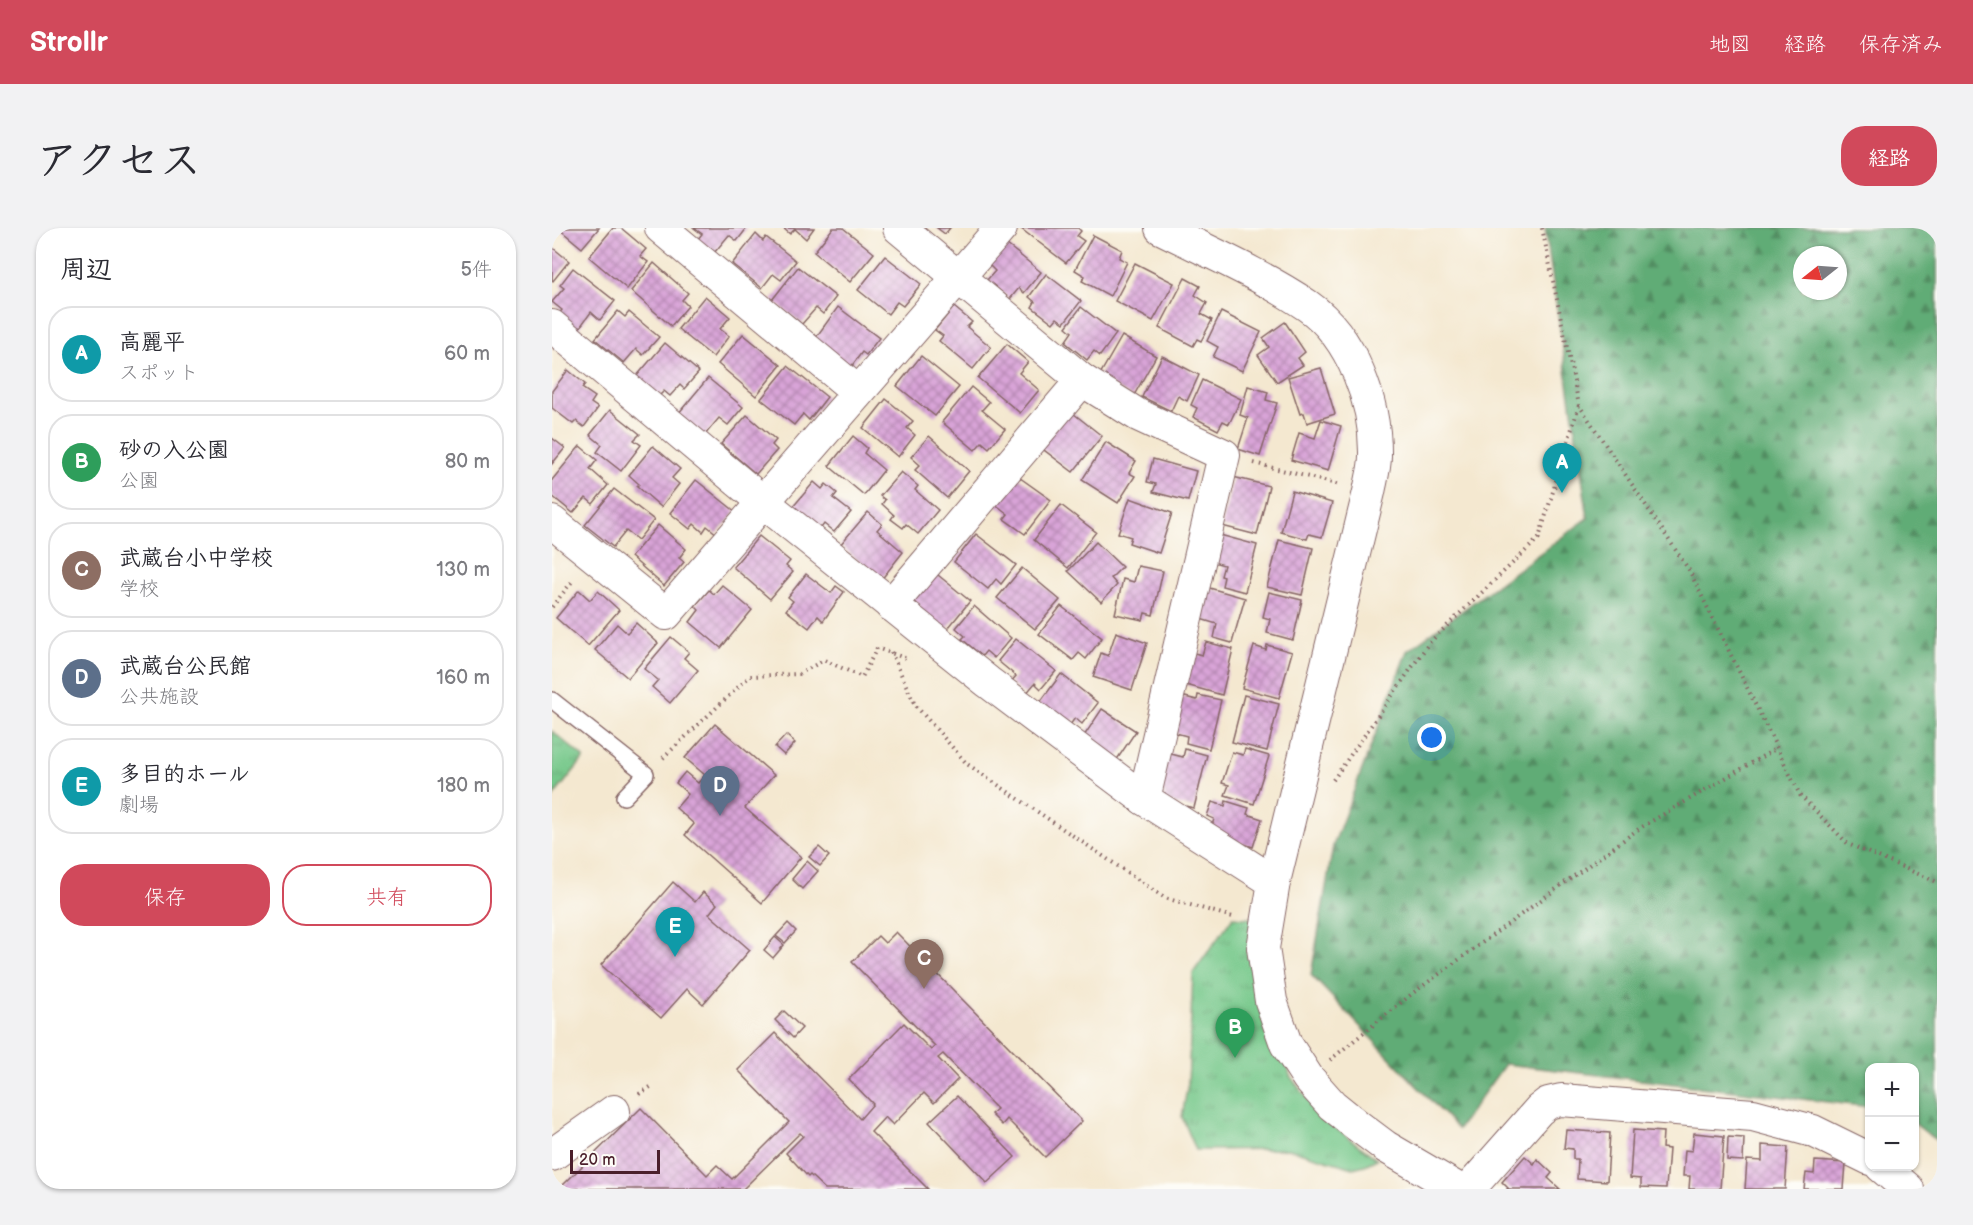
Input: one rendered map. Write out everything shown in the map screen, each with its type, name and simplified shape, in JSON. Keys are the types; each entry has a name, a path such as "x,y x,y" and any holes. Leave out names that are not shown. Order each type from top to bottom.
{"street":[{"path":"661,228 858,392"},
{"path":"899,228 1082,380 1138,415 1224,455 1144,799"},
{"path":"552,522 666,614 1001,228"},
{"path":"1161,228 1309,307 1334,330 1360,379 1373,428 1375,458 1369,492 1274,882 1263,948 1271,1001 1286,1044 1308,1078 1332,1105 1386,1147 1458,1189"},
{"path":"552,326 763,502 988,682 1144,799 1274,882"},
{"path":"891,605 1082,380"},
{"path":"1468,1189 1539,1110 1548,1103 1561,1100 1753,1114 1813,1131 1865,1157"},
{"path":"552,1155 614,1111"},
{"path":"1886,1171 1908,1189"}],"lane":[{"path":"552,700 646,774 624,797"}],"path":[{"path":"1542,228 1579,405 1689,570 1800,795 1848,844 1937,882"},
{"path":"1300,774 1332,782 1429,644 1539,538 1579,405"},
{"path":"1224,455 1369,492"},
{"path":"646,774 750,676 799,674 824,660 862,677 877,648 912,661"},
{"path":"891,652 915,705 967,764 1165,898 1233,917"},
{"path":"1308,1078 1413,993 1640,828 1777,748"}],"green space":[{"path":"1545,228 1937,228 1937,1141 1919,1127 1919,1063 1865,1063 1865,1107 1505,1064 1458,1129 1311,975 1333,846 1407,651 1588,518"},
{"path":"552,731 584,758 552,798"},
{"path":"1233,917 1256,919 1290,1076 1323,1119 1377,1159 1353,1168 1289,1149 1196,1150 1182,1117 1188,1083 1193,973"}],"building":[{"path":"558,228 599,228 582,248"},
{"path":"613,228 621,228 646,249 640,256 648,262 627,289 589,257"},
{"path":"694,228 747,228 737,241 729,235 714,253 697,240 702,234"},
{"path":"783,228 814,228 806,239 795,229 790,234"},
{"path":"833,228 843,228 874,253 850,282 814,252"},
{"path":"937,228 950,228 945,234"},
{"path":"1020,228 1078,228 1081,231 1077,236 1084,241 1066,263"},
{"path":"756,234 763,241 766,237 796,261 781,280 773,274 762,288 732,264"},
{"path":"1093,235 1122,250 1119,258 1127,262 1110,296 1082,281 1085,276 1075,270"},
{"path":"1006,244 1041,272 1024,293 1019,288 1010,299 987,280 995,271 989,265"},
{"path":"552,247 569,261 553,281 552,280"},
{"path":"885,256 921,284 903,306 897,302 888,314 858,290"},
{"path":"654,263 688,293 682,300 688,306 671,326 631,291"},
{"path":"1135,263 1174,283 1153,321 1115,301"},
{"path":"798,267 836,297 823,314 816,308 802,324 772,300"},
{"path":"573,268 615,301 600,320 591,312 578,330 558,315 562,310 552,302 564,288 560,285"},
{"path":"1046,274 1081,301 1064,323 1057,318 1053,323 1032,307 1035,302 1029,297"},
{"path":"1185,278 1200,286 1195,295 1207,303 1201,314 1212,320 1201,341 1197,339 1193,346 1159,328"},
{"path":"705,296 730,317 720,329 729,336 713,357 678,329"},
{"path":"838,307 879,338 866,355 862,352 851,367 814,340"},
{"path":"954,307 972,322 967,327 991,347 973,369 939,341 943,336 935,330"},
{"path":"1081,307 1116,334 1100,356 1094,351 1087,360 1065,342 1072,332 1066,327"},
{"path":"618,311 625,317 629,312 659,337 643,355 636,349 624,363 595,339"},
{"path":"1221,312 1261,332 1242,371 1213,357 1218,347 1207,341"},
{"path":"1285,322 1305,352 1298,358 1303,365 1277,382 1258,355 1269,347 1263,338"},
{"path":"743,334 781,365 756,396 718,364"},
{"path":"1122,336 1156,356 1133,397 1098,378"},
{"path":"665,343 699,372 684,389 680,385 670,396 664,391 659,396 636,377"},
{"path":"1007,344 1028,362 1019,373 1039,390 1020,413 978,378"},
{"path":"921,356 959,387 935,416 897,386"},
{"path":"1162,356 1199,375 1187,401 1178,396 1171,411 1142,397"},
{"path":"788,366 827,397 809,420 803,414 794,425 761,399"},
{"path":"1321,368 1335,414 1307,423 1304,413 1300,414 1288,377"},
{"path":"568,370 585,384 582,388 595,397 591,403 598,408 584,427 576,421 573,424 552,408 552,391"},
{"path":"708,378 743,407 728,425 719,418 704,436 678,414"},
{"path":"1202,380 1241,399 1229,424 1223,421 1218,430 1193,417 1197,408 1191,405"},
{"path":"1248,386 1268,392 1266,400 1277,403 1260,456 1238,449 1248,418 1240,415"},
{"path":"971,387 989,402 982,410 1005,429 989,448 982,442 975,450 942,422"},
{"path":"886,399 913,421 907,428 915,435 898,457 863,428"},
{"path":"610,410 640,434 634,440 641,445 621,471 597,452 602,445 590,435"},
{"path":"1069,410 1102,436 1073,472 1040,447"},
{"path":"747,415 776,440 772,445 777,450 756,474 721,444"},
{"path":"1321,420 1341,426 1328,471 1291,460 1299,433 1315,438"},
{"path":"853,436 867,448 864,453 884,470 864,495 829,466"},
{"path":"929,436 969,471 947,498 915,470 920,465 911,457"},
{"path":"552,438 565,448 552,464"},
{"path":"1106,442 1136,461 1129,473 1135,476 1118,503 1082,480"},
{"path":"580,446 597,460 590,469 608,485 593,504 586,498 573,513 552,496 552,480"},
{"path":"653,446 680,469 672,478 679,484 661,507 637,486 639,484 629,475"},
{"path":"1153,459 1196,471 1188,501 1153,492 1156,484 1147,482"},
{"path":"901,472 918,486 915,490 938,510 918,534 906,524 903,528 891,519 894,515 882,504 885,500 880,496"},
{"path":"1016,475 1051,500 1025,534 1004,519 1008,514 994,503"},
{"path":"1233,477 1269,486 1257,535 1222,526"},
{"path":"696,480 736,512 717,534 707,526 703,532 694,524 690,529 670,513"},
{"path":"814,482 822,489 826,484 837,493 833,498 851,512 834,532 824,524 819,531 792,508"},
{"path":"614,489 654,520 638,540 626,531 613,547 585,525"},
{"path":"1292,491 1332,503 1322,537 1309,534 1307,539 1281,532"},
{"path":"1130,498 1172,513 1159,553 1129,543 1131,537 1118,533"},
{"path":"1061,505 1096,532 1068,568 1034,540"},
{"path":"868,512 882,524 877,530 903,552 881,580 840,545"},
{"path":"658,525 686,549 679,558 684,562 664,586 631,557"},
{"path":"976,534 1016,565 1001,584 996,579 988,589 954,562"},
{"path":"1220,535 1257,545 1245,592 1222,586 1224,577 1221,576 1224,565 1213,562"},
{"path":"759,536 790,561 786,566 793,572 770,599 733,567"},
{"path":"1279,540 1313,548 1302,595 1267,587"},
{"path":"1096,542 1122,567 1111,578 1117,585 1101,602 1068,571"},
{"path":"1138,566 1163,571 1153,615 1145,613 1143,620 1115,614 1123,579 1134,582"},
{"path":"1022,568 1060,600 1035,629 997,598"},
{"path":"933,571 970,601 945,632 917,610 920,606 911,599"},
{"path":"806,574 831,593 836,586 844,592 823,621 818,616 809,628 786,610 793,601 788,597"},
{"path":"722,585 752,610 721,648 690,622 699,610 695,606 709,590 714,594"},
{"path":"1206,587 1245,598 1232,643 1214,638 1217,624 1197,618"},
{"path":"579,590 590,600 598,591 619,610 588,646 556,618"},
{"path":"1269,592 1302,600 1293,640 1267,633 1270,619 1263,617"},
{"path":"974,606 1011,638 994,658 986,651 982,656 962,639 965,636 956,628"},
{"path":"1061,606 1102,638 1086,659 1079,653 1073,660 1039,634"},
{"path":"636,623 658,643 628,678 595,650 617,624 627,633"},
{"path":"1116,632 1147,643 1132,690 1093,677 1101,653 1108,656"},
{"path":"671,637 689,652 684,658 698,670 670,703 652,687 658,680 644,669"},
{"path":"1016,639 1056,671 1041,689 1035,683 1025,695 1010,683 1016,676 998,661"},
{"path":"1206,642 1233,649 1222,695 1186,685 1194,653 1202,655"},
{"path":"1267,645 1292,652 1279,698 1242,688 1254,646 1266,650"},
{"path":"1061,674 1098,703 1082,724 1075,718 1064,733 1038,705"},
{"path":"1198,695 1221,700 1209,749 1186,743 1187,736 1172,732 1181,696 1197,700"},
{"path":"1244,695 1279,704 1267,751 1232,742"},
{"path":"1102,709 1136,731 1114,764 1080,742"},
{"path":"715,724 774,775 745,808 801,857 762,903 685,835 694,824 676,808 688,794 676,783 685,772 698,783 705,775 685,758"},
{"path":"786,735 795,743 784,755 775,747"},
{"path":"1185,749 1207,755 1194,808 1163,801 1165,793 1158,792 1167,753 1183,757"},
{"path":"1245,749 1269,756 1254,804 1225,795 1229,785 1222,783 1232,752 1243,755"},
{"path":"1226,801 1249,808 1247,814 1262,819 1253,847 1210,833 1214,819 1207,816 1212,802 1225,806"},
{"path":"819,847 829,856 820,866 809,857"},
{"path":"807,861 818,871 802,889 792,879"},
{"path":"673,882 695,902 703,892 717,904 709,914 750,950 703,1004 687,989 661,1018 601,965"},
{"path":"788,923 796,931 785,943 776,936"},
{"path":"896,932 1082,1121 1045,1157 1007,1119 1002,1125 991,1114 997,1109 943,1054 938,1058 958,1079 934,1103 924,1093 893,1125 885,1117 871,1132 928,1189 825,1189 810,1175 808,1177 786,1153 803,1136 800,1133 743,1189 559,1189 641,1108 707,1175 717,1165 732,1179 789,1122 738,1070 775,1033 860,1119 873,1104 849,1079 904,1023 931,1050 935,1046 852,962 878,936 885,943"},
{"path":"775,937 784,945 773,958 764,950"},
{"path":"784,1011 802,1028 793,1038 775,1020"},
{"path":"957,1096 1015,1157 987,1183 929,1122"},
{"path":"1566,1130 1610,1133 1607,1181 1577,1179 1578,1159 1573,1159 1573,1149 1564,1148"},
{"path":"1633,1130 1663,1132 1662,1148 1669,1149 1666,1188 1641,1187 1641,1179 1630,1178"},
{"path":"1694,1133 1724,1136 1720,1189 1689,1189 1690,1176 1683,1176 1685,1150 1692,1151"},
{"path":"1728,1137 1744,1138 1743,1161 1727,1160"},
{"path":"1762,1145 1788,1147 1785,1189 1745,1189 1747,1160 1762,1161"},
{"path":"1525,1156 1534,1164 1537,1159 1552,1173 1548,1178 1560,1189 1507,1189 1502,1182"},
{"path":"1815,1161 1846,1163 1844,1189 1804,1189 1806,1173 1814,1174"}],"place":[{"name":"高麗平","path":"1562,493"},
{"name":"武蔵台公民館","path":"720,816"},
{"name":"多目的ホール","path":"675,957"},
{"name":"武蔵台小中学校","path":"924,989"},
{"name":"砂の入公園","path":"1235,1058"}]}
